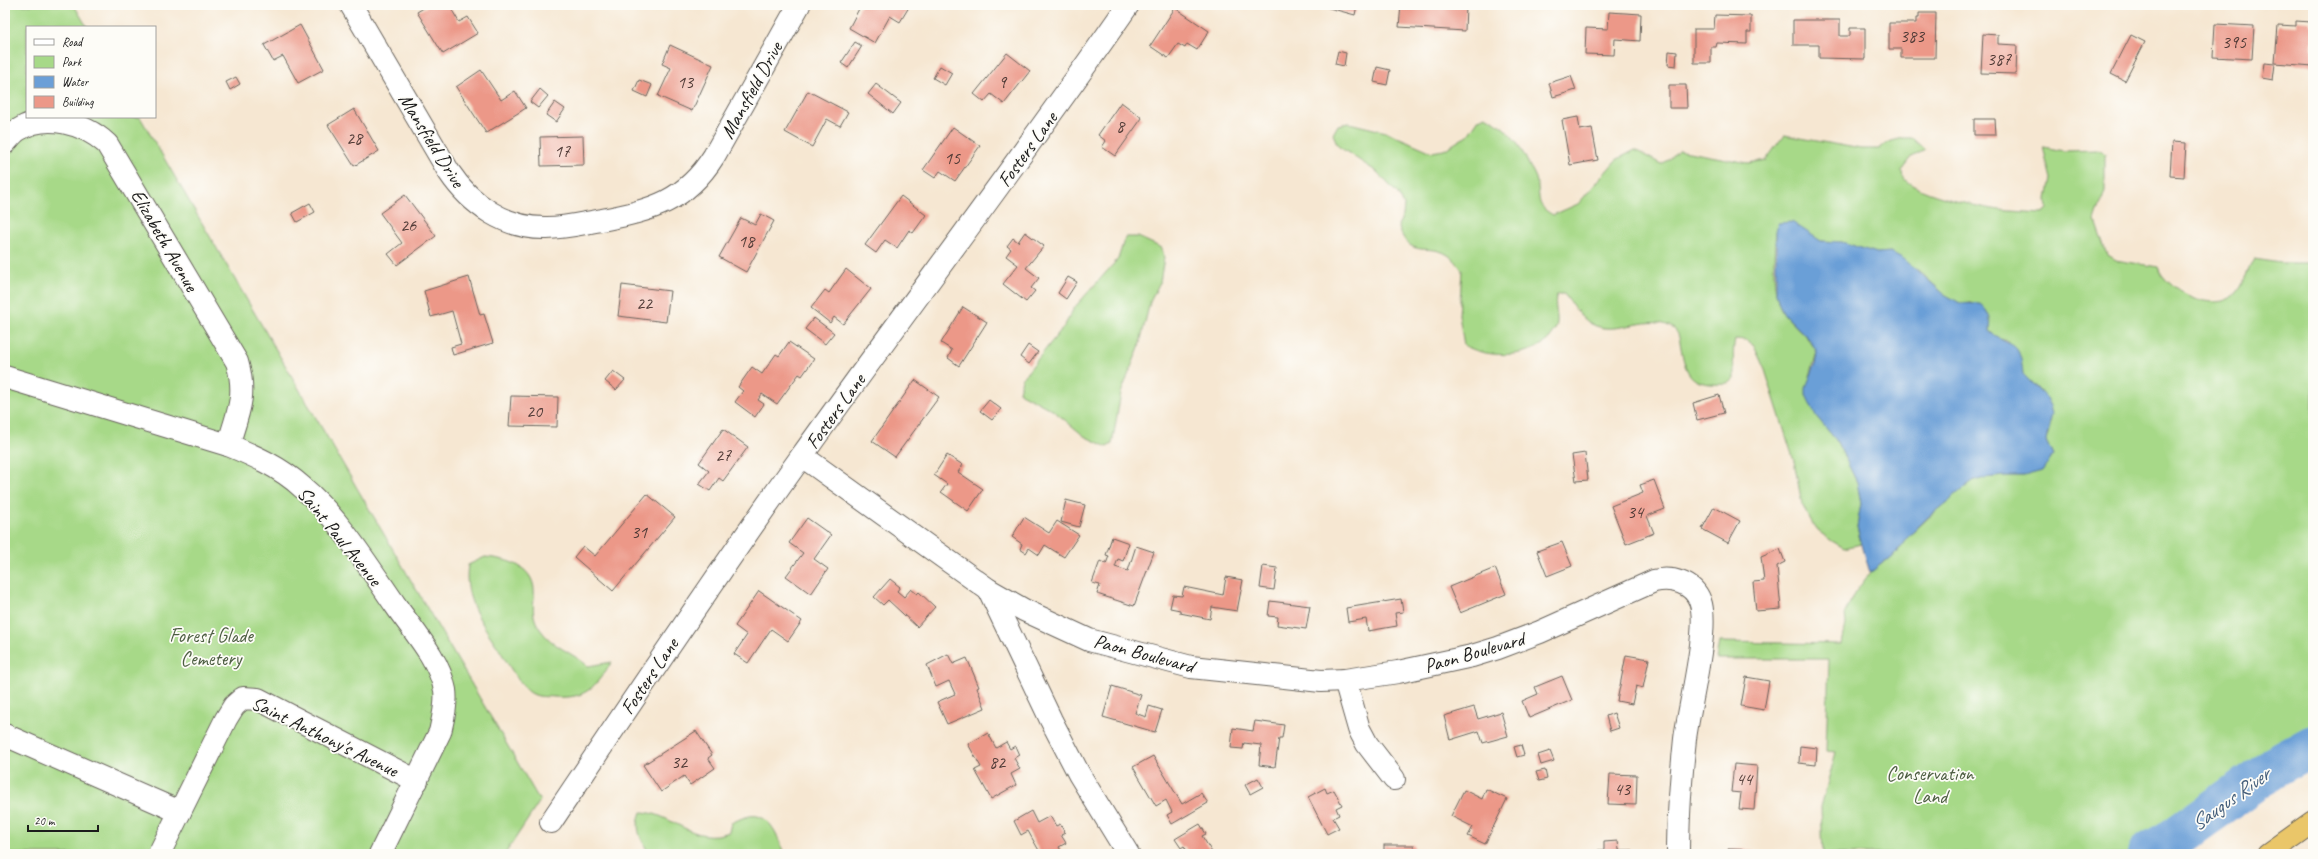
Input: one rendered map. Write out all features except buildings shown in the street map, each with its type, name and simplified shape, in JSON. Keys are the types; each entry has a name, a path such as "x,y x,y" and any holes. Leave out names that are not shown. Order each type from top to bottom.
{"highway":[{"path":"2268,854 2313,822"}],"street":[{"name":"Mansfield Drive","path":"351,5 449,172 463,191 480,207 500,218 523,226 547,228 570,226 649,210 686,189 697,180 714,156 799,5"},
{"name":"Fosters Lane","path":"551,822 700,600 802,456 1019,160 1128,5"},
{"name":"Elizabeth Avenue","path":"5,143 18,130 43,121 76,126 87,130 107,144 237,362 242,378 243,393 228,445"},
{"name":"Saint Paul Avenue","path":"5,377 228,445 284,472 308,492 328,514 364,560 426,649 440,673 446,699 440,732 380,854"},
{"name":"Paon Boulevard","path":"802,456 989,590 1024,610 1072,633 1145,656 1191,667 1290,679 1345,680 1398,672 1472,656 1540,632 1654,581 1669,579 1683,583 1696,593 1700,600 1703,623 1685,740 1678,820 1678,854"},
{"name":"Paon Boulevard","path":"989,590 1062,740 1128,854"},
{"path":"1345,680 1358,729 1367,744 1394,779"},
{"name":"Saint Anthony's Avenue","path":"180,812 226,719 234,706 243,698 258,699 417,781"},
{"path":"5,735 180,812 159,854"}],"green space":[{"name":"Forest Glade Cemetery","path":"5,5 74,5 86,26 26,26 26,118 141,118 540,801 505,854 5,854"},
{"name":"Conservation Land","path":"1485,116 1500,125 1517,143 1536,178 1541,205 1553,215 1578,204 1616,160 1635,150 1661,164 1669,160 1678,150 1748,163 1766,160 1784,135 1861,149 1879,149 1888,142 1903,138 1912,138 1925,150 1912,157 1902,170 1903,177 1910,184 1922,190 1953,200 1986,208 2009,211 2043,213 2048,209 2047,199 2051,179 2043,147 2064,151 2097,150 2105,154 2105,191 2095,221 2107,255 2115,260 2158,267 2162,275 2169,283 2178,290 2200,300 2211,302 2230,298 2238,290 2254,259 2281,263 2313,263 2313,754 2163,854 1823,854 1821,807 1836,752 1826,751 1829,659 1716,659 1719,642 1842,644 1846,624 1845,613 1854,594 1870,573 1885,561 1892,558 1907,538 1939,508 1970,483 1984,478 2025,476 2053,456 2046,441 2051,423 2040,391 2023,374 2008,341 2000,339 1989,331 1989,325 1970,302 1960,303 1944,294 1917,269 1891,252 1877,253 1842,242 1821,241 1811,235 1776,231 1774,274 1780,307 1785,315 1806,337 1817,352 1810,376 1816,416 1836,440 1857,482 1861,503 1857,527 1861,544 1844,548 1818,531 1809,519 1802,504 1794,461 1765,370 1754,346 1746,340 1735,339 1733,354 1734,379 1728,384 1705,383 1698,381 1688,372 1682,354 1679,336 1674,329 1665,324 1655,323 1615,328 1596,326 1582,317 1564,294 1557,294 1555,303 1557,325 1548,340 1538,347 1513,354 1500,354 1474,350 1464,345 1459,315 1462,270 1453,259 1444,253 1436,250 1415,248 1408,244 1398,225 1403,216 1404,205 1398,194 1377,172 1338,146 1333,134 1338,125 1349,123 1386,132 1432,152 1444,150 1468,135 1479,119"},
{"path":"1125,237 1138,237 1162,248 1164,258 1160,282 1150,302 1139,347 1121,393 1112,444 1107,447 1084,436 1054,411 1019,392 1022,379 1065,325 1074,308 1118,259"},
{"path":"485,557 503,560 520,566 531,578 534,587 534,617 540,629 556,645 588,666 612,662 595,685 589,690 575,696 537,696 526,689 522,684 512,671 479,618 470,598 467,577 468,565"},
{"path":"641,812 652,813 693,832 704,835 716,835 729,832 731,823 744,817 761,817 772,826 784,854 649,854 638,829"}],"water":[{"path":"1792,222 1821,241 1842,242 1877,253 1891,252 1904,259 1944,294 1960,303 1980,304 1986,309 1990,317 1989,331 1996,337 2013,345 2022,362 2023,374 2046,398 2052,414 2046,441 2053,456 2043,471 2025,476 1984,478 1970,483 1927,518 1907,538 1892,558 1885,561 1870,573 1857,527 1861,503 1857,482 1836,440 1816,416 1806,395 1806,387 1815,365 1817,352 1810,340 1784,314 1776,293 1776,231 1778,223"}],"waterway":[{"name":"Saugus River","path":"2148,854 2172,840 2273,768 2313,746"}]}
